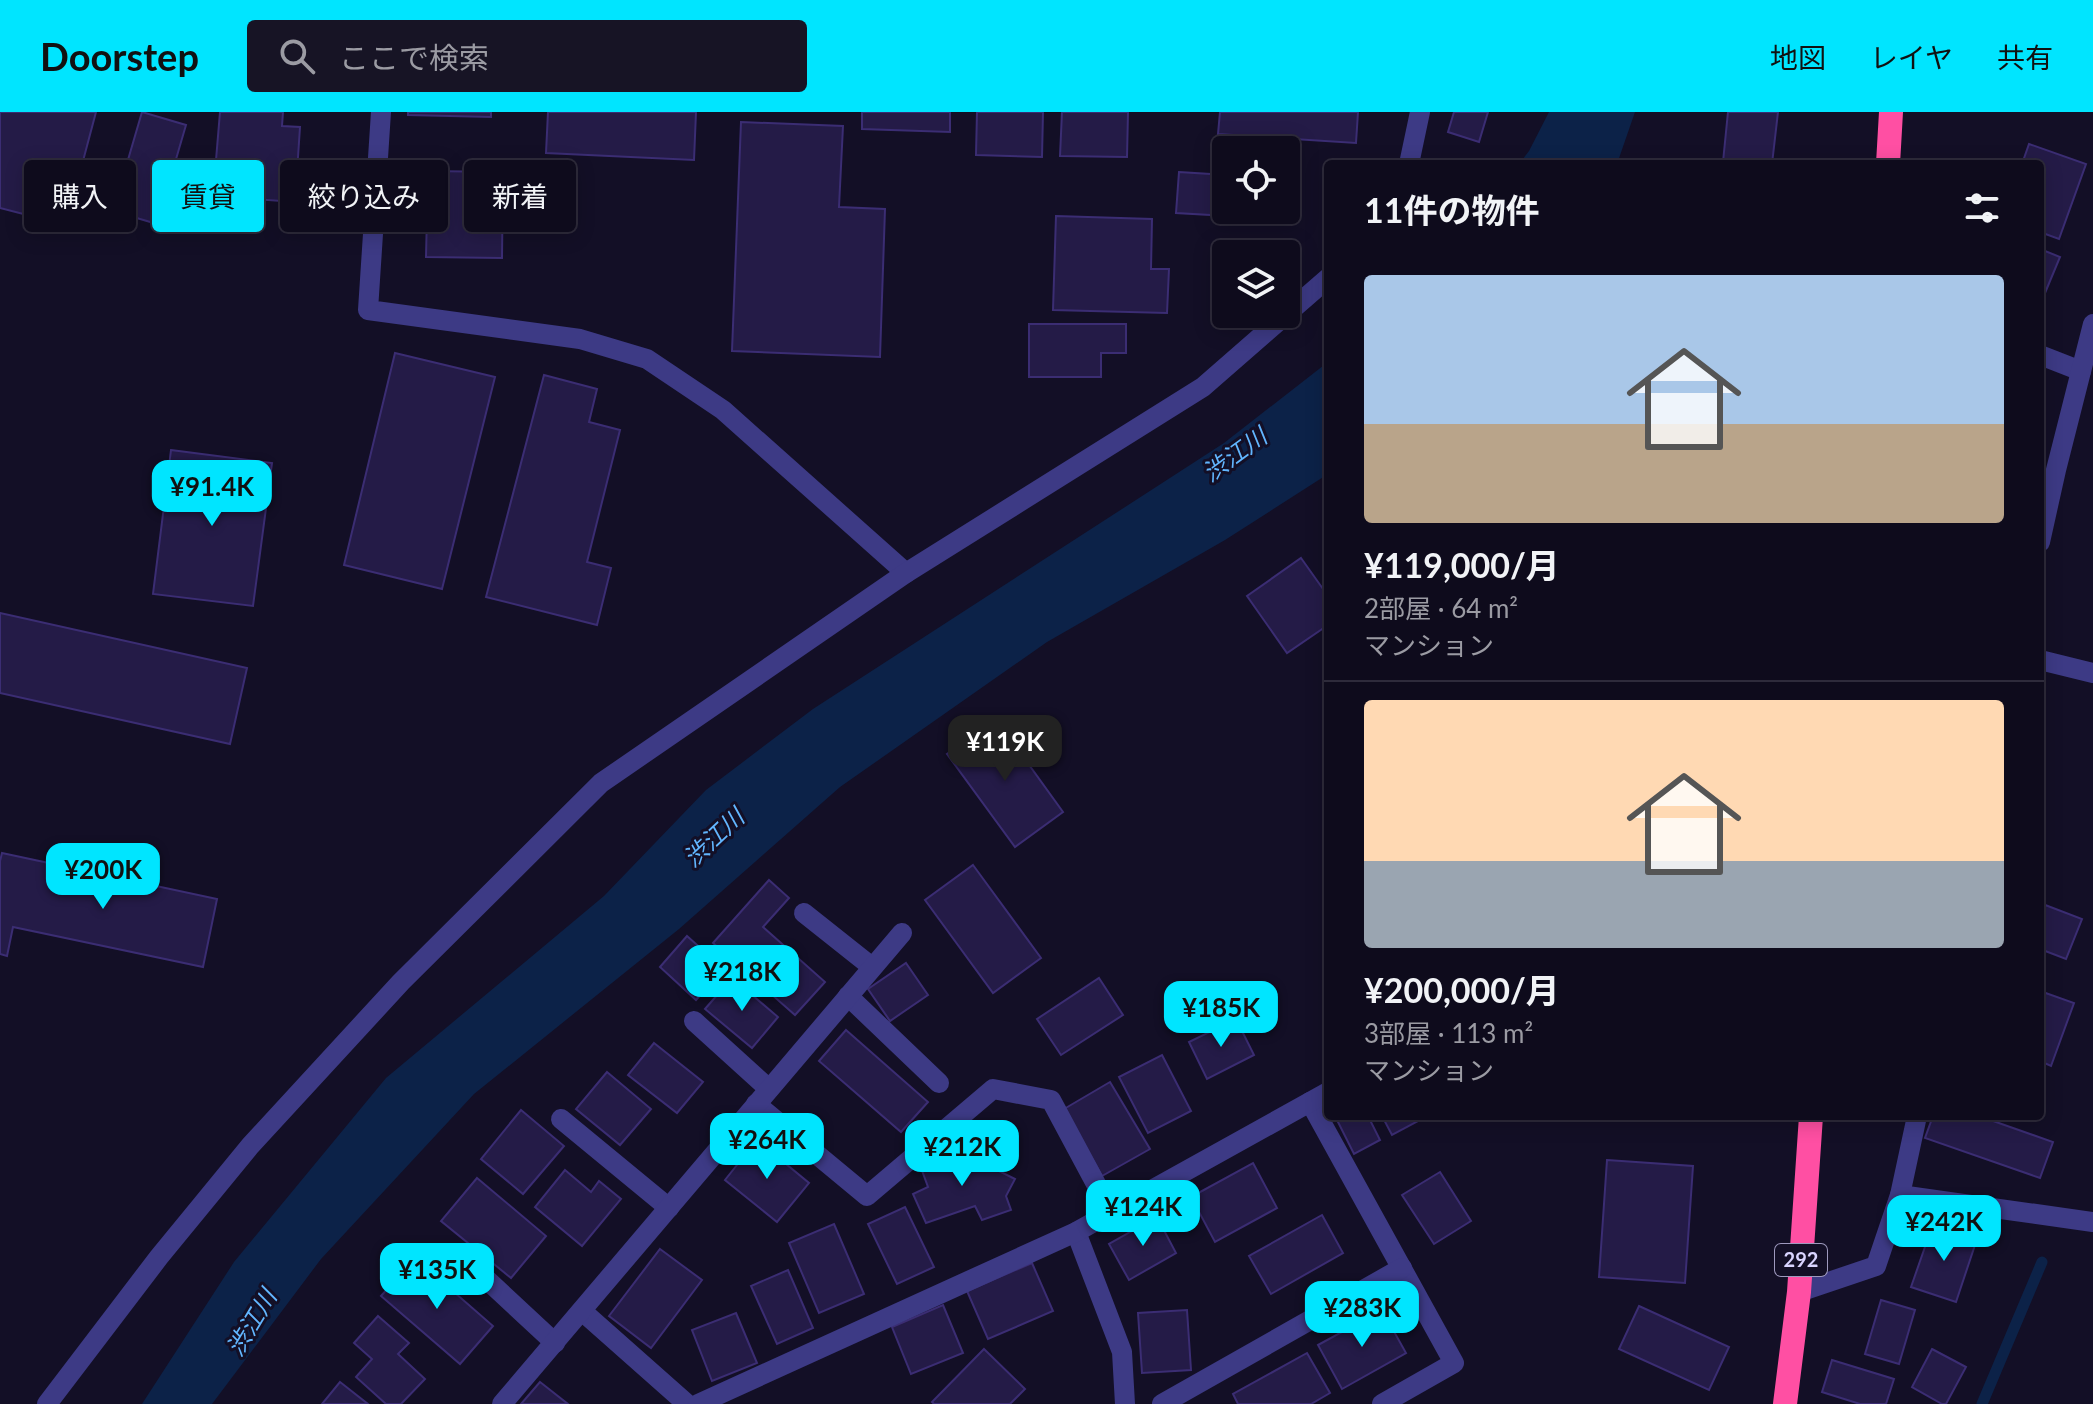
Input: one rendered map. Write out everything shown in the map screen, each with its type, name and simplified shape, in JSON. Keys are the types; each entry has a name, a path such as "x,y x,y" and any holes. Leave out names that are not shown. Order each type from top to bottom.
{"highway":[{"path":"1888,160 1891,112"},
{"name":"292","path":"1785,1404 1799,1292 1811,1120"}],"street":[{"path":"381,112 368,310 580,339 647,359 723,410 906,573"},
{"path":"1410,160 1420,112"},
{"path":"47,1404 159,1257 250,1146 401,982 601,783 906,573 1203,387 1324,282"},
{"path":"2044,524 2093,324"},
{"path":"2044,357 2081,371"},
{"path":"2044,661 2093,673"},
{"path":"804,913 872,967"},
{"path":"502,1404 902,933"},
{"path":"848,996 939,1083"},
{"path":"694,1021 763,1097 867,1196 993,1089 1051,1100 1111,1212"},
{"path":"698,1404 1076,1232 1319,1097"},
{"path":"561,1119 669,1208"},
{"path":"1330,1120 1402,1268 1454,1363 1382,1404"},
{"path":"1799,1292 1876,1266 1900,1195 1916,1120"},
{"path":"1900,1195 2093,1222"},
{"path":"1076,1232 1122,1352 1125,1404"},
{"path":"1162,1404 1402,1268"},
{"path":"484,1277 555,1343"},
{"path":"582,1311 687,1404"}],"water":[{"path":"1549,112 1635,112 1618,160 1522,160"},
{"name":"渋江川","path":"1324,365 1324,477 1225,540 1047,642 840,787 679,929 474,1094 321,1259 212,1404 142,1404 234,1262 386,1078 604,896 706,790 813,709 1224,443"}],"building":[{"path":"0,112 96,112 83,160 24,160 24,214 0,208"},
{"path":"142,112 186,125 176,160 152,160 152,223 136,218 136,160 128,160"},
{"path":"220,112 283,112 282,126 300,127 298,160 280,160 280,201 264,200 264,160 216,160"},
{"path":"408,112 491,112 491,117 408,115"},
{"path":"548,112 696,112 694,160 546,153"},
{"path":"862,112 950,112 950,132 862,129"},
{"path":"977,112 1043,112 1042,157 976,155"},
{"path":"1062,112 1128,112 1127,157 1060,156"},
{"path":"1220,112 1358,112 1356,143 1300,139 1300,136 1218,134"},
{"path":"1454,112 1488,112 1479,142 1448,132"},
{"path":"1728,112 1778,112 1772,160 1723,160"},
{"path":"741,122 843,126 839,207 885,209 880,357 732,351"},
{"path":"2029,144 2086,164 2059,239 2044,233 2044,160 2023,160"},
{"path":"448,171 464,171 464,232 502,232 502,258 426,257 427,232 448,232"},
{"path":"1179,172 1212,174 1212,215 1176,213"},
{"path":"1056,216 1152,219 1151,269 1169,269 1167,313 1053,310"},
{"path":"2044,251 2060,257 2044,295"},
{"path":"1029,324 1126,324 1126,353 1101,353 1101,377 1029,377"},
{"path":"395,353 495,377 442,589 344,565"},
{"path":"544,375 597,389 589,422 620,430 587,562 611,568 597,625 486,597"},
{"path":"171,450 272,463 253,606 153,594"},
{"path":"1301,558 1324,590 1324,628 1287,653 1247,596"},
{"path":"0,613 247,668 230,744 0,693"},
{"path":"996,719 1063,812 1015,847 947,754"},
{"path":"2,853 217,899 203,967 13,927 7,956 0,954"},
{"path":"973,865 1041,958 993,993 925,900"},
{"path":"769,880 789,898 763,927 825,982 795,1015 713,943"},
{"path":"2044,905 2082,919 2066,959 2044,951"},
{"path":"687,936 724,969 696,1000 660,967"},
{"path":"906,963 928,995 890,1021 868,989"},
{"path":"732,978 778,1017 752,1048 705,1009"},
{"path":"1099,978 1123,1015 1061,1055 1037,1019"},
{"path":"2044,992 2074,1003 2051,1066 2044,1063"},
{"path":"1236,1019 1254,1055 1207,1079 1189,1042"},
{"path":"846,1030 928,1102 901,1132 819,1061"},
{"path":"654,1043 703,1082 677,1113 628,1075"},
{"path":"1162,1055 1191,1111 1148,1133 1119,1077"},
{"path":"607,1072 651,1109 620,1145 576,1109"},
{"path":"1110,1082 1150,1149 1102,1176 1064,1109"},
{"path":"521,1110 564,1146 523,1194 481,1159"},
{"path":"1337,1120 1370,1120 1380,1140 1354,1154"},
{"path":"1384,1120 1420,1120 1392,1135"},
{"path":"1932,1120 1990,1120 2053,1142 2040,1178 1925,1138"},
{"path":"757,1140 809,1183 777,1222 725,1180"},
{"path":"959,1151 1015,1179 1006,1196 1011,1210 982,1220 975,1206 926,1223 913,1194 928,1187 920,1165"},
{"path":"1607,1160 1693,1166 1685,1283 1599,1277"},
{"path":"1253,1163 1277,1208 1215,1242 1191,1197"},
{"path":"565,1170 591,1192 599,1181 621,1199 582,1246 535,1207"},
{"path":"1440,1172 1471,1221 1434,1244 1402,1195"},
{"path":"477,1178 546,1236 511,1278 441,1221"},
{"path":"905,1207 934,1267 897,1284 868,1224"},
{"path":"1322,1215 1343,1253 1271,1294 1249,1256"},
{"path":"1157,1217 1176,1253 1129,1280 1109,1244"},
{"path":"834,1224 864,1294 819,1313 789,1243"},
{"path":"1933,1224 1977,1239 1956,1302 1911,1287"},
{"path":"660,1249 702,1280 651,1348 609,1316"},
{"path":"415,1258 493,1326 460,1364 381,1296"},
{"path":"1032,1263 1053,1311 988,1339 967,1291"},
{"path":"788,1270 813,1328 777,1344 751,1286"},
{"path":"1881,1300 1915,1310 1899,1364 1865,1354"},
{"path":"943,1305 963,1353 911,1374 892,1327"},
{"path":"1639,1306 1729,1347 1709,1390 1619,1349"},
{"path":"1187,1310 1191,1370 1142,1373 1138,1313"},
{"path":"1382,1310 1406,1353 1342,1389 1318,1345"},
{"path":"736,1313 757,1363 712,1381 692,1330"},
{"path":"378,1316 409,1343 398,1354 425,1379 401,1404 386,1404 356,1377 372,1359 354,1343"},
{"path":"984,1349 1025,1389 1010,1404 934,1404 932,1402"},
{"path":"1932,1349 1966,1367 1946,1404 1912,1387"},
{"path":"1307,1353 1330,1393 1311,1404 1238,1404 1233,1394"},
{"path":"1832,1360 1894,1379 1886,1404 1860,1404 1822,1392"},
{"path":"340,1382 368,1404 322,1404"},
{"path":"540,1382 568,1404 521,1404"}],"waterway":[{"path":"1982,1404 2042,1262"}]}
